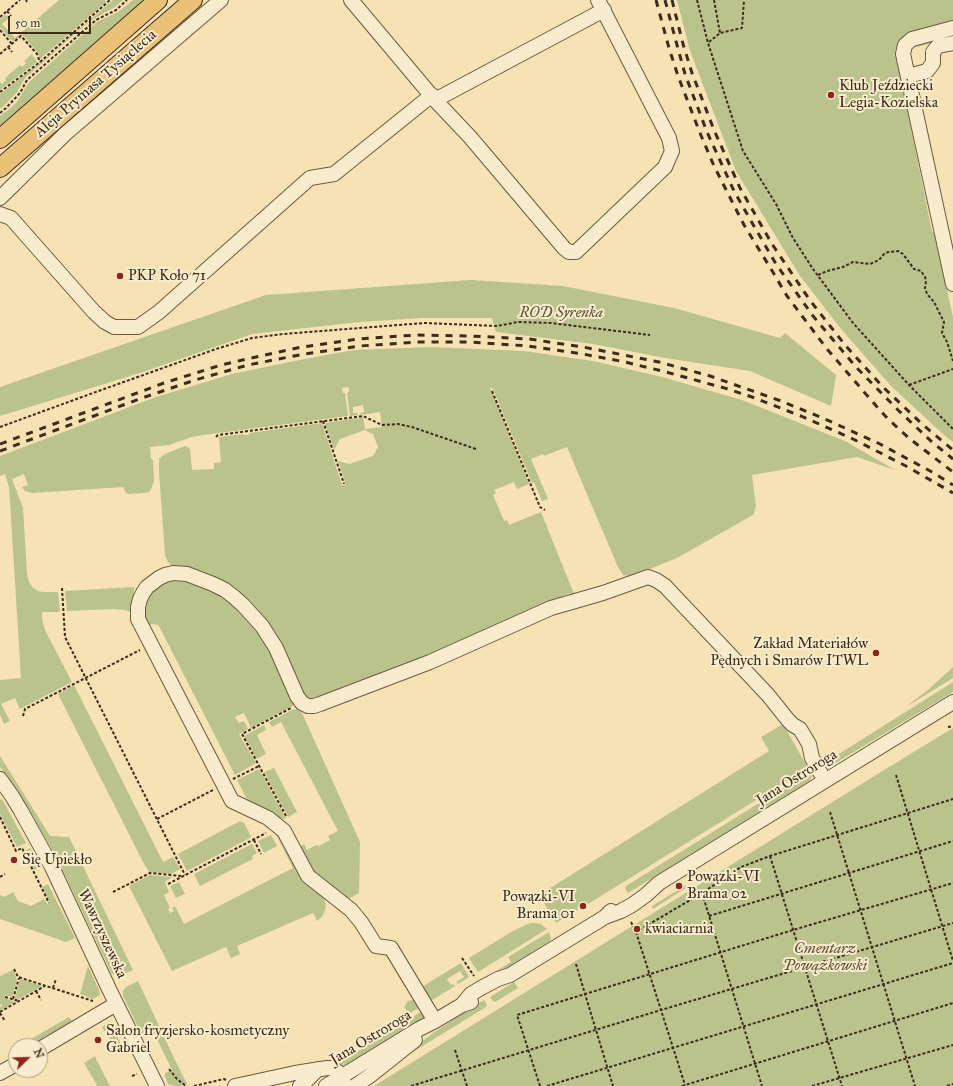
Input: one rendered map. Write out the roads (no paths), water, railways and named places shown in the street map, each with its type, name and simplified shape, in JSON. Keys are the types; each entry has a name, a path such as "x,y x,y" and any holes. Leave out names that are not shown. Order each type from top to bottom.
{"main road":[{"name":"Aleja Prymasa Tysiąclecia","path":"0,138 158,0"},
{"name":"Aleja Prymasa Tysiąclecia","path":"0,168 193,0"}],"street":[{"path":"0,198 66,134 221,0"},
{"path":"0,214 11,218 94,312 105,322 114,327 138,327 159,312 310,178 334,174 433,97 601,5 670,138 672,151 665,167 576,252 569,252 470,137 433,97 351,0"},
{"path":"953,28 912,39 905,45 903,54 953,284"},
{"path":"908,76 927,71 933,63 933,52 938,46 953,43"},
{"path":"435,1021 391,948 376,946 361,922 350,910 308,876 280,828 268,818 232,801 138,619 138,606 142,593 152,582 165,575 173,573 187,574 225,590 248,610 262,626 276,648 297,696 302,703 308,706 314,706 430,662 551,608 604,593 648,577 665,586 768,695 788,720 800,729 809,744 812,758 825,781"},
{"name":"Jana Ostroroga","path":"326,1086 343,1081 419,1029 462,1005 486,995 501,984 510,974 605,917 632,905 659,883 953,702"},
{"name":"Wawrzyszewska","path":"0,779 21,811 52,867 116,1004 157,1086"},
{"path":"48,1044 116,1004"},
{"name":"Jana Ostroroga","path":"355,1086 416,1039 435,1021"},
{"path":"235,1086 295,1072 332,1068 338,1072 343,1081"},
{"path":"300,1086 304,1084 318,1069"}],"railway":[{"path":"656,0 678,76 714,166 744,225 787,296 827,349 888,419 910,439 953,472"},
{"path":"665,0 685,74 707,132 734,191 776,264 813,316 856,367 898,410 932,442 953,459"},
{"path":"672,0 692,73 714,130 740,188 772,244 809,299 845,345 883,387 922,424 953,450"},
{"path":"0,444 164,383 221,365 247,359 302,347 359,339 416,335 471,336 529,339 583,347 659,362 710,376 781,401 825,419 880,444 953,485"},
{"path":"0,451 142,398 195,380 248,365 304,354 360,346 416,342 471,342 528,346 583,354 625,362 728,389 801,416 853,439 906,466 953,493"}],"place":[{"name":"Klub Jeździecki Legia-Kozielska","path":"831,95"},
{"name":"PKP Koło 71","path":"120,276"},
{"name":"Zakład Materiałów Pędnych i Smarów ITWL","path":"876,653"},
{"name":"Się Upiekło","path":"14,860"},
{"name":"Powązki-VI Brama 02","path":"679,886"},
{"name":"Powązki-VI Brama 01","path":"583,906"},
{"name":"kwiaciarnia","path":"637,929"},
{"name":"Salon fryzjersko-kosmetyczny Gabriel","path":"98,1040"}],"park label":[{"name":"ROD Syrenka","path":"561,313"},
{"name":"Cmentarz Powązkowski","path":"825,958"}]}
